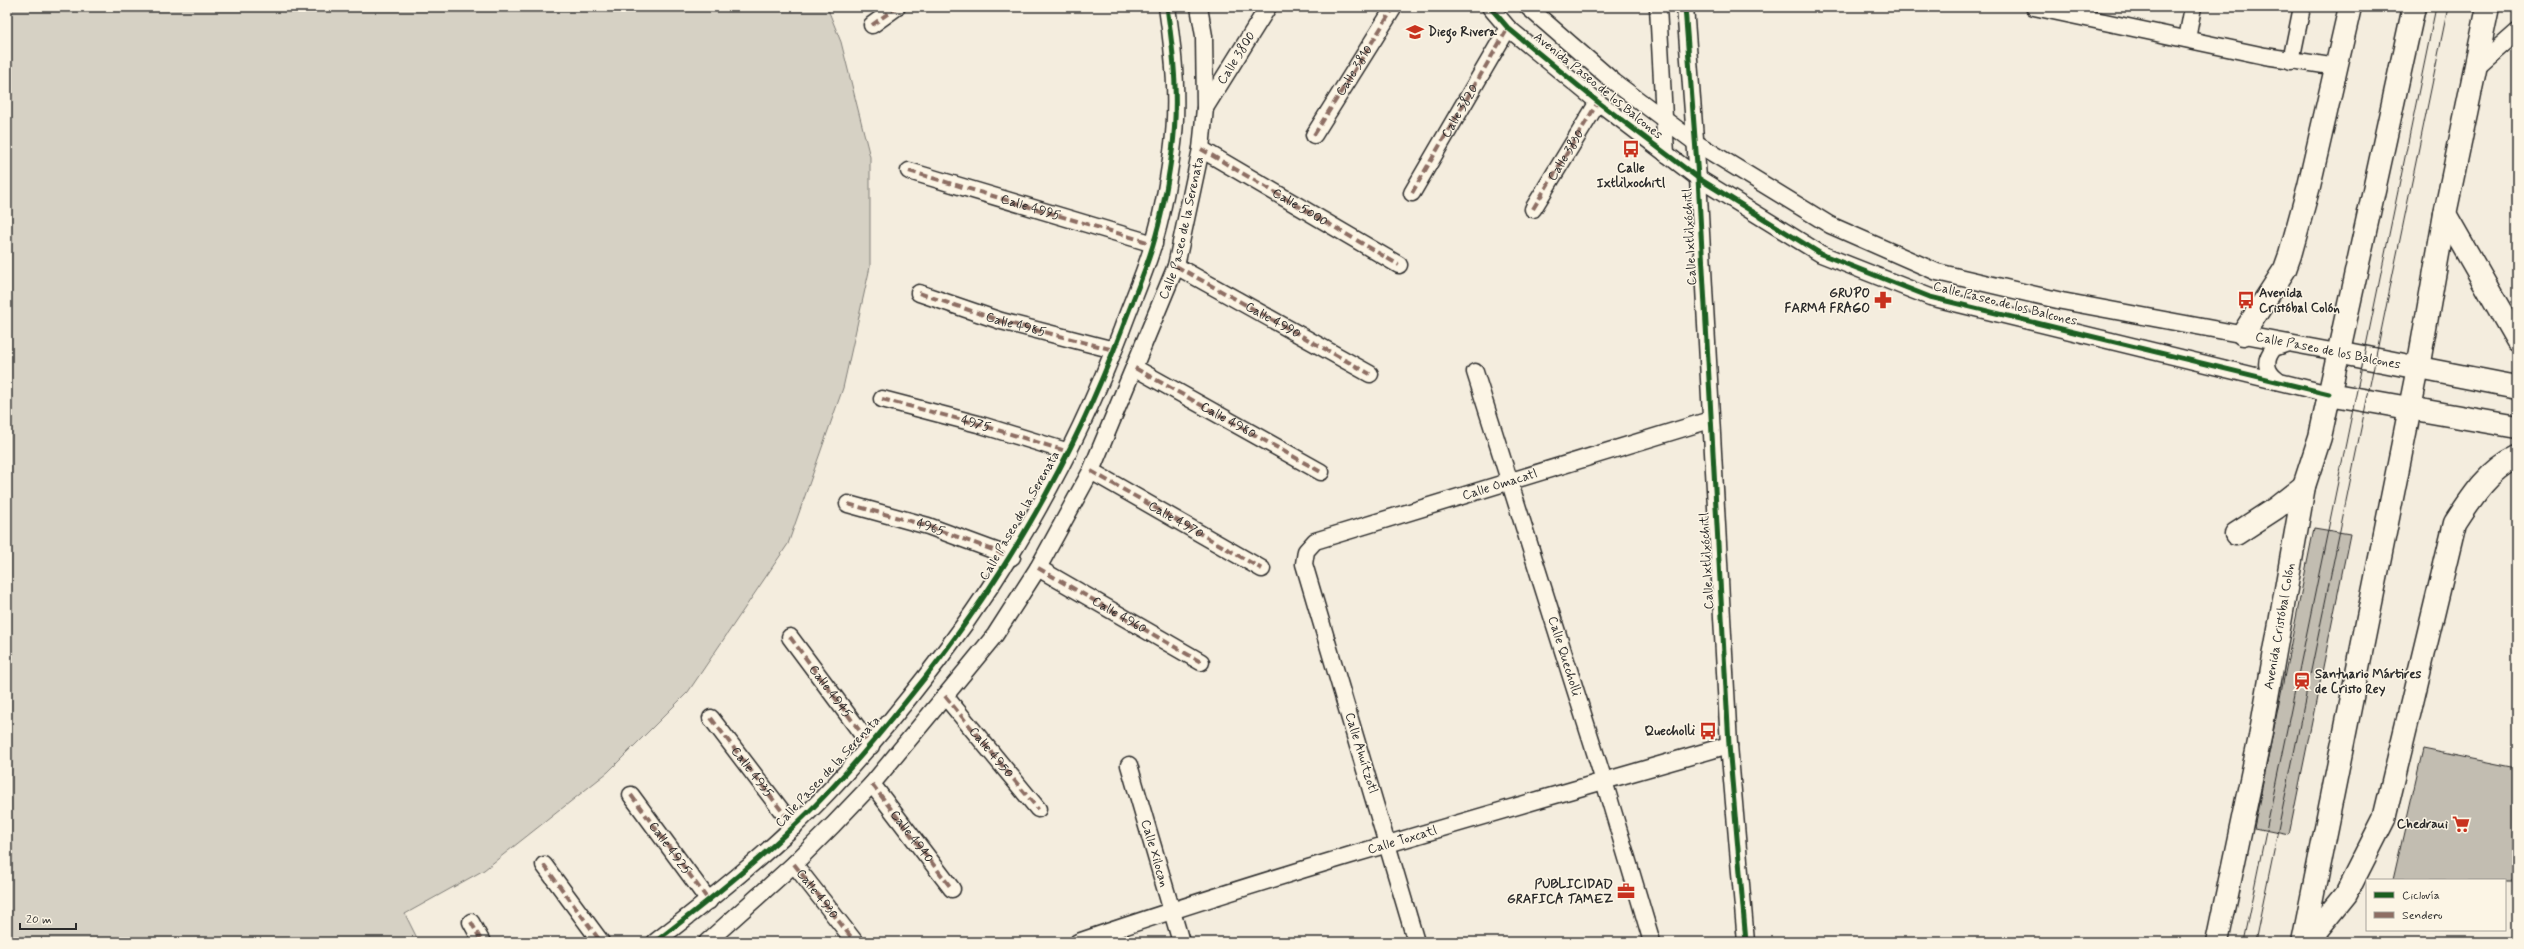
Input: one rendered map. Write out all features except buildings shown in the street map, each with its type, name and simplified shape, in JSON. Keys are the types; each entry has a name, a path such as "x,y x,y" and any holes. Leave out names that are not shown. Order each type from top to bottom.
{"main road":[{"path":"2243,334 2285,269 2290,255 2337,67 2350,7"},
{"name":"Avenida Cristóbal Colón","path":"2217,942 2260,737 2304,486 2320,437 2337,352 2414,7"},
{"path":"2303,942 2418,368 2445,214 2488,7"},
{"path":"2445,214 2517,340"},
{"name":"Calle Paseo de los Balcones","path":"2337,352 2517,387"},
{"name":"Calle Paseo de los Balcones","path":"2329,394 2409,410 2517,427"},
{"path":"2306,942 2346,894 2384,819 2455,523 2477,489 2504,463 2517,457"},
{"path":"2236,534 2276,508 2304,486"}],"street":[{"path":"872,25 897,7"},
{"name":"Calle Paseo de la Serenata","path":"655,942 709,901 794,827 871,746 954,642 1012,557 1069,452 1114,350 1154,244 1172,151 1176,99 1173,49 1167,7"},
{"name":"Calle Paseo de la Serenata","path":"707,942 794,864 872,784 945,696 995,634 1038,568 1091,471 1176,266 1201,149 1205,108 1204,36 1199,7"},
{"name":"Calle 3800","path":"1205,108 1268,7"},
{"name":"Calle 3810","path":"1314,135 1394,7"},
{"name":"Avenida Paseo de los Balcones","path":"1490,7 1508,28 1598,102 1698,178"},
{"name":"Avenida Paseo de los Balcones","path":"1528,7 1614,82 1696,143"},
{"path":"1658,7 1666,154"},
{"name":"Calle Ixtlilxóchitl","path":"1686,7 1696,143 1729,745 1746,942"},
{"path":"2034,7 2291,62 2337,67"},
{"path":"2187,39 2193,7"},
{"path":"2291,62 2302,7"},
{"name":"Calle 3820","path":"1412,193 1508,28"},
{"path":"2474,70 2517,32"},
{"name":"Calle 3830","path":"1533,208 1598,102"},
{"name":"Calle Paseo de los Balcones","path":"1696,143 1830,225 1937,272 2062,301 2337,352"},
{"name":"Calle 5000","path":"1201,149 1399,265"},
{"name":"Calle 4995","path":"909,171 1154,244"},
{"name":"Calle Paseo de los Balcones","path":"1698,178 1821,254 1930,297 2048,327 2277,380 2329,394"},
{"name":"Calle 4990","path":"1176,266 1370,374"},
{"name":"Calle 4985","path":"919,294 1001,321 1114,350"},
{"path":"2277,380 2268,369 2267,361 2274,348 2288,343"},
{"name":"Calle 4980","path":"1135,368 1321,472"},
{"name":"Calle Quecholli","path":"1474,372 1604,781 1652,942"},
{"name":"4975","path":"882,399 978,424 1069,452"},
{"name":"Calle Omacatl","path":"1304,564 1306,551 1315,541 1710,420"},
{"name":"Calle 4970","path":"1091,471 1262,569"},
{"name":"4965","path":"848,504 928,526 1012,557"},
{"name":"Calle Ahuítzotl","path":"1304,564 1416,942"},
{"name":"Calle 4960","path":"1038,568 1201,662"},
{"name":"Calle 4945","path":"790,638 871,746"},
{"name":"Calle 4950","path":"945,696 1038,809"},
{"name":"Calle 4935","path":"711,718 794,827"},
{"name":"Calle Toxcatl","path":"1078,942 1172,910 1388,844 1729,745"},
{"name":"Calle Xilocan","path":"1129,765 1181,942"},
{"name":"Calle 4940","path":"872,784 952,890"},
{"name":"Calle 4925","path":"631,795 709,901"},
{"name":"Calle 4930","path":"794,864 855,942"},
{"path":"544,865 601,942"},
{"path":"472,922 482,942"}],"shaded area":[{"path":"7,7 827,7 841,42 870,157 870,267 843,388 788,544 688,692 608,772 484,870 405,914 419,942 7,942"}],"tram line":[{"path":"2243,942 2436,7"},
{"path":"2255,942 2448,7"}],"marked path":[{"path":"872,25 897,7"},
{"path":"1314,135 1394,7"},
{"path":"1412,193 1508,28"},
{"path":"1533,209 1598,102"},
{"path":"1201,149 1399,265"},
{"path":"909,171 1154,244"},
{"path":"1176,266 1370,374"},
{"path":"919,293 1001,321 1114,350"},
{"path":"1135,368 1321,472"},
{"path":"882,399 978,424 1069,452"},
{"path":"1091,471 1262,569"},
{"path":"848,504 928,526 1012,557"},
{"path":"1038,568 1201,662"},
{"path":"790,637 871,746"},
{"path":"945,696 1038,809"},
{"path":"711,718 794,827"},
{"path":"872,784 952,889"},
{"path":"631,795 709,901"},
{"path":"794,864 855,942"},
{"path":"544,865 601,942"},
{"path":"471,922 482,942"}],"cycle path":[{"path":"655,942 725,887 776,843 823,798 867,749 908,699 973,612 1030,523 1056,476 1080,429 1102,380 1146,266 1159,222 1170,163 1175,115 1174,61 1167,7"},
{"path":"1490,7 1508,28 1598,102 1698,178 1821,254 1930,297 2329,394"},
{"path":"1685,7 1698,178 1729,745 1746,942"}],"place":[{"name":"Diego Rivera","path":"1415,32"},
{"name":"Calle Ixtlilxochitl","path":"1631,149"},
{"name":"GRUPO FARMA FRAGO","path":"1883,300"},
{"name":"Avenida Cristóbal Colón","path":"2246,300"},
{"name":"Santuario Mártires de Cristo Rey","path":"2302,681"},
{"name":"Quecholli","path":"1708,731"},
{"name":"Chedraui","path":"2461,824"},
{"name":"PUBLICIDAD GRAFICA TAMEZ","path":"1626,891"}]}
